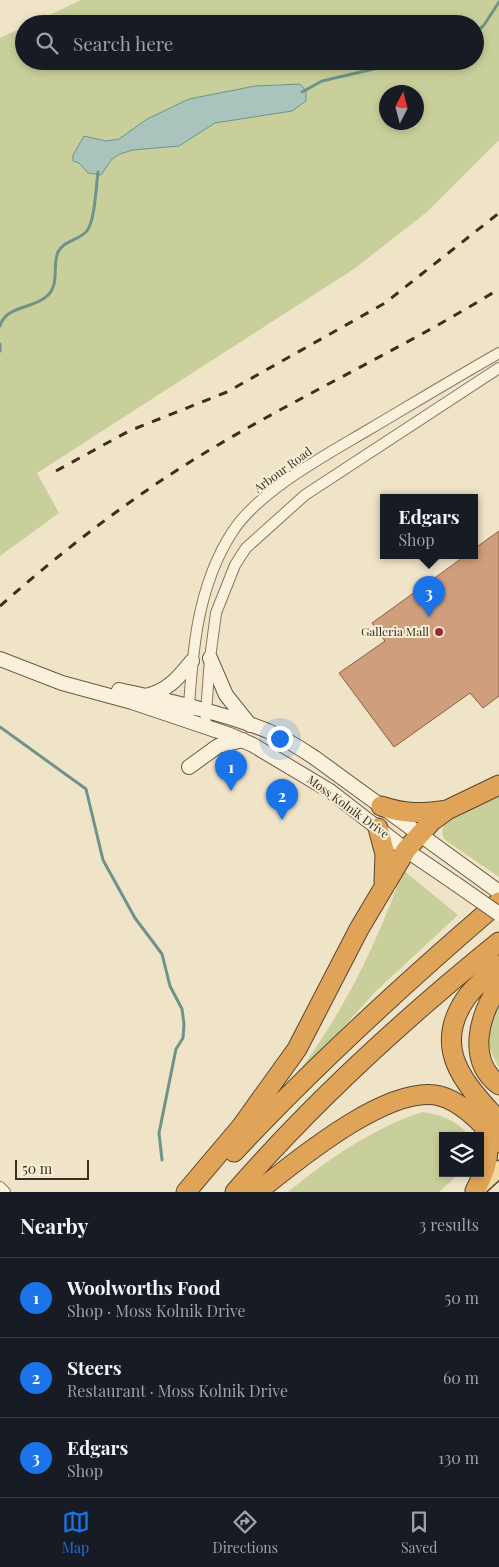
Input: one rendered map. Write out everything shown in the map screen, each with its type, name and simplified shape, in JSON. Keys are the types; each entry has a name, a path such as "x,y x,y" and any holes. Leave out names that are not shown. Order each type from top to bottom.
{"highway":[{"path":"186,1192 240,1127 297,1049 384,883 406,850 446,810 499,784"},
{"path":"381,806 408,814 446,810"},
{"path":"378,828 385,854 384,883"},
{"path":"198,1192 305,1077 403,985 499,902"},
{"path":"235,1192 270,1152 356,1066 426,1001 499,942"},
{"path":"499,966 467,996 454,1023 451,1045 454,1062 461,1077 491,1123 499,1143"},
{"path":"499,986 487,1004 478,1043 481,1062 490,1078 499,1084"},
{"path":"257,1192 338,1132 371,1112 410,1096 426,1094 441,1096 491,1123"},
{"path":"474,1191 485,1172 489,1155 491,1123"}],"main road":[{"path":"210,658 226,695 250,726"},
{"name":"Moss Kolnik Drive","path":"0,659 44,674 62,683 189,714 207,712 268,732 315,758 499,892"},
{"path":"146,696 158,693 174,684 192,661"},
{"name":"Moss Kolnik Drive","path":"44,674 54,674 146,696 189,714 205,726 243,740 301,772 406,850 499,914"},
{"path":"188,767 218,746 243,740"},
{"path":"474,1191 499,1169"}],"street":[{"name":"Arbour Road","path":"189,714 192,661 204,595 217,561 234,530 266,496 320,459 499,353"},
{"path":"205,726 210,658 216,614 221,596 235,565 246,548 305,496 499,368"},
{"path":"0,1187 5,1192"}],"green space":[{"path":"81,0 499,0 499,140 427,212 354,269 37,473 59,513 0,556 0,38 15,31 15,70 484,70 484,15 50,15","holes":["286,84 292,111 215,123 179,146 133,150 120,154 112,159 101,175 88,173 79,163 84,136 105,141 118,140 149,118 182,106 251,88"]},
{"path":"499,797 499,877 445,840 442,831 443,826 449,820"},
{"path":"403,870 458,915 375,992 306,1069 303,1066 334,1020 360,972 383,922"},
{"path":"499,1003 499,1067 490,1049 488,1035"},
{"path":"422,1112 441,1116 452,1121 466,1132 439,1132 439,1177 456,1177 439,1192 288,1192 318,1168 351,1146"}],"water":[{"path":"300,84 306,91 306,101 292,111 215,123 179,146 133,150 120,154 112,159 101,175 88,173 79,163 73,161 73,155 84,136 106,141 119,139 147,119 189,99 255,86"}],"building":[{"name":"Galleria Mall","path":"499,531 499,696 483,708 470,693 394,747 339,673 385,641 372,623 461,559 478,559 478,546"}],"waterway":[{"path":"484,25 499,2"},
{"path":"302,92 322,81 369,70"},
{"path":"0,326 8,314 41,300 51,291 55,281 58,252 63,246 83,235 89,227 93,213 98,172"},
{"path":"0,344 0,351"},
{"path":"0,727 86,789 103,860 135,918 162,954 170,986 182,1009 184,1024 183,1038 176,1049 159,1133 162,1160"}],"railway":[{"path":"56,471 129,431 227,392 385,303 499,213"},
{"path":"0,606 93,529 167,476 269,416 423,333 499,289"}],"place":[{"name":"Edgars","path":"429,617"},
{"name":"Galleria Mall","path":"439,632"},
{"name":"Woolworths Food","path":"231,791"},
{"name":"Steers","path":"282,820"}]}
